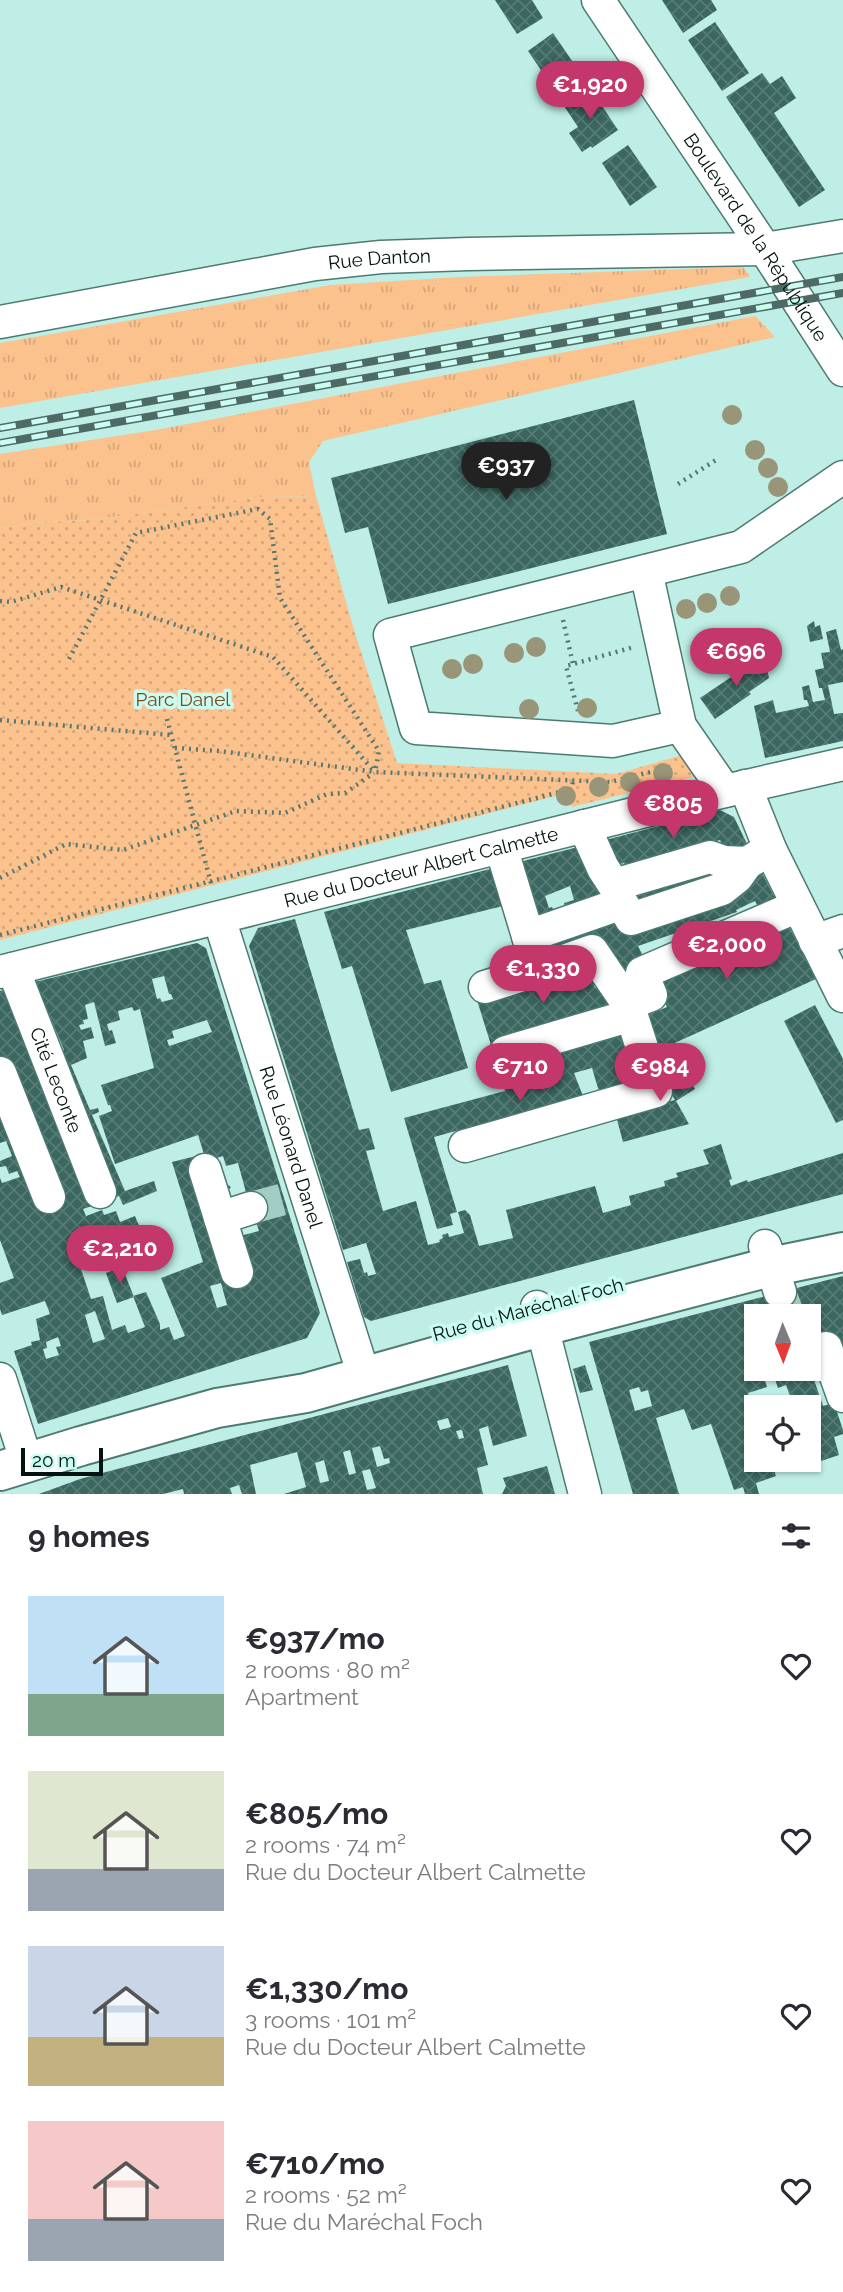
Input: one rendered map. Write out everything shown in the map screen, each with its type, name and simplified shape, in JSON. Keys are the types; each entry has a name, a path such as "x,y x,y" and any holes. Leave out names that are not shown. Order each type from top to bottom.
{"main road":[{"name":"Rue du Maréchal Foch","path":"772,1269 843,1225"},
{"name":"Rue du Maréchal Foch","path":"13,1467 217,1408 289,1397 360,1365 540,1316 843,1252"}],"street":[{"name":"Boulevard de la République","path":"598,0 843,370"},
{"name":"Rue Danton","path":"0,322 346,260 468,254 765,249 843,236"},
{"path":"680,726 613,741 416,728 390,635 741,547 843,477"},
{"path":"646,571 680,726 703,759 735,788 759,856 798,906 829,936 843,996"},
{"name":"Rue du Docteur Albert Calmette","path":"7,970 216,904 501,847 735,788 843,764"},
{"path":"584,826 603,868 614,885 710,857 724,862 759,856"},
{"path":"501,847 538,970"},
{"path":"528,936 620,904 631,919 722,889 759,856"},
{"name":"Rue Léonard Danel","path":"216,904 295,1195 360,1365"},
{"path":"506,1052 630,1010 651,995 642,973 798,906"},
{"path":"465,1146 656,1091 630,1010 592,951 485,988"},
{"name":"Cité Leconte","path":"7,970 100,1192"},
{"path":"0,1073 49,1197"},
{"path":"205,1170 237,1272"},
{"path":"220,1218 251,1208"},
{"path":"540,1316 585,1494"},
{"path":"821,1350 826,1348 843,1396"},
{"path":"0,1378 13,1467"}],"path":[{"path":"678,484 716,460"},
{"path":"0,878 66,844 123,849 236,811 285,813 327,794 345,793 375,772 379,751 280,598 270,519 258,509 136,533 69,659"},
{"path":"0,601 11,602 61,587 273,657 375,772"},
{"path":"167,719 216,904"},
{"path":"0,720 171,736"},
{"path":"175,748 219,751 375,772 610,782 703,759"},
{"path":"0,935 572,789 573,780"}],"green space":[{"path":"743,267 750,277 0,408 0,343 331,285 459,277"},
{"path":"755,316 775,337 323,441 309,462 316,496 262,497 89,520 0,528 0,454 156,430"},
{"name":"Parc Danel","path":"316,496 354,630 397,763 616,774 686,754 701,775 572,807 567,793 0,940 0,528 89,520 262,497"}],"building":[{"path":"495,0 532,0 543,18 517,34"},
{"path":"662,0 711,0 717,10 683,33"},
{"path":"715,22 749,73 722,91 688,40"},
{"path":"553,33 581,74 555,91 528,51"},
{"path":"762,73 770,84 782,76 796,98 774,113 825,190 799,207 726,97"},
{"path":"590,88 618,130 582,152 569,133 578,127 564,106"},
{"path":"628,145 657,187 630,206 602,163"},
{"path":"634,400 667,534 388,604 368,527 345,533 331,478"},
{"path":"814,621 815,627 820,625 823,639 810,642 807,626"},
{"path":"836,629 841,650 843,649 843,682 828,685 834,714 843,713 843,741 765,758 754,706 773,700 776,713 809,706 807,700 804,700 802,687 809,685 813,702 825,700 815,670 824,668 821,653 830,652 826,632"},
{"path":"764,655 769,678 715,719 700,698"},
{"path":"720,810 734,817 748,846 728,856 720,840 625,867 624,863 606,868 594,843"},
{"path":"590,844 617,903 538,926 519,862","holes":["570,886 574,900 564,903 565,908 554,911 552,907 549,908 545,896"]},
{"path":"721,867 761,871 778,904 761,912 755,901 736,910 737,912 638,946 645,960 633,973 622,978 601,936 546,957 539,937 646,893 644,889 653,886 654,890"},
{"path":"494,868 507,905 406,930 424,984 441,980 468,1068 391,1092 352,966 342,969 324,912"},
{"path":"783,915 816,979 657,1051 643,1017 667,1007 651,974"},
{"path":"295,919 359,1130 369,1128 375,1149 366,1151 383,1211 416,1201 428,1245 440,1242 442,1235 448,1233 449,1237 464,1233 458,1212 465,1210 470,1215 479,1246 513,1238 506,1210 595,1186 603,1213 631,1205 629,1196 665,1186 664,1181 678,1177 676,1173 709,1164 703,1150 721,1144 732,1179 729,1180 731,1186 843,1153 843,1194 371,1321 364,1317 347,1262 360,1259 364,1273 367,1272 368,1276 376,1274 366,1243 343,1250 249,946 258,928"},
{"path":"197,943 206,948 320,1313 307,1338 38,1424 14,1351 40,1340 36,1319 50,1314 45,1301 2,1315 0,1309 0,1283 14,1278 0,1240 0,1178 2,1183 20,1177 17,1171 9,1174 6,1166 0,1167 0,1161 12,1156 6,1141 0,1143 0,1109 11,1128 14,1127 19,1140 12,1143 29,1179 34,1178 40,1202 49,1198 53,1209 59,1207 0,1058 0,991 19,986 19,993 96,1193 88,1196 92,1206 83,1209 86,1216 102,1210 104,1215 116,1211 120,1222 135,1216 142,1233 113,1245 115,1250 79,1263 91,1299 103,1296 112,1330 125,1325 128,1333 145,1327 133,1296 146,1292 160,1330 169,1327 174,1340 185,1336 161,1278 203,1262 172,1162 204,1154 198,1135 115,1164 99,1116 112,1111 101,1085 154,1068 140,1009 134,1011 132,1007 118,1011 120,1020 107,1024 116,1043 105,1046 94,1002 85,1005 88,1019 79,1025 81,1030 91,1027 94,1038 83,1041 87,1058 71,1065 90,1110 98,1108 99,1112 92,1115 125,1191 154,1181 157,1191 123,1205 119,1196 108,1200 104,1190 111,1187 106,1173 110,1172 108,1168 97,1172 91,1156 98,1153 93,1141 97,1140 93,1131 88,1133 83,1121 77,1123 70,1106 80,1101 78,1097 69,1100 59,1075 67,1072 64,1065 56,1068 51,1055 64,1050 41,995 29,1000 22,985","holes":["164,976 173,999 162,1002 160,998 157,999 152,979","207,1020 212,1032 169,1046 167,1040 174,1038 172,1031","223,1156 226,1166 238,1163 247,1196 243,1194 228,1199 225,1190 231,1188 229,1185 224,1187 219,1169 213,1170 224,1208 230,1207 231,1210 250,1204 259,1231 240,1236 235,1221 229,1223 245,1275 231,1280 196,1169 212,1164 214,1159","221,1283 227,1305 217,1308 210,1286","95,1311 105,1339 93,1343 85,1315","58,1337 61,1346 56,1347 59,1355 46,1359 43,1349 47,1348 46,1342"]},
{"path":"588,968 595,988 610,984 616,1008 491,1045 476,997"},
{"path":"815,1005 843,1059 843,1120 836,1123 784,1021"},
{"path":"629,1030 644,1082 600,1095 592,1068 574,1073 583,1096 434,1137 457,1212 450,1214 453,1225 437,1229 404,1118 505,1091 498,1068"},
{"path":"673,1048 695,1089 676,1101 689,1124 623,1142 616,1116 675,1100 652,1060"},
{"path":"122,1267 134,1297 117,1303 106,1273"},
{"path":"843,1276 843,1351 838,1337 821,1342 821,1304 744,1304 744,1381 765,1381 767,1387 744,1395 744,1472 775,1472 776,1476 756,1483 759,1494 745,1494 743,1487 734,1490 711,1424 692,1430 684,1409 656,1418 679,1494 633,1494 589,1342","holes":["639,1387 641,1392 648,1390 652,1406 635,1411 629,1390"]},
{"path":"508,1365 527,1436 493,1446 488,1426 479,1429 488,1465 477,1468 483,1494 284,1494 306,1487 297,1452 250,1465 256,1494 242,1494 239,1485 230,1488 232,1494 184,1494 183,1489 163,1494 39,1494 80,1479","holes":["448,1418 451,1427 440,1430 437,1421","462,1430 464,1438 459,1439 456,1431","380,1446 384,1459 389,1458 390,1463 377,1467 372,1448","350,1450 356,1473 349,1475 343,1452","324,1460 329,1481 320,1483 315,1463","370,1469 376,1488 367,1490 362,1471"]},
{"path":"585,1365 593,1390 580,1393 573,1369"},
{"path":"776,1381 814,1381 819,1395 790,1395 786,1385 778,1388"},
{"path":"821,1400 823,1406 834,1403 843,1430 843,1434 834,1437 839,1455 821,1461"},
{"path":"547,1466 555,1494 502,1494 506,1486 503,1478"}],"tunnel":[{"path":"251,1208 284,1199"},
{"path":"780,1292 784,1304"}],"railway":[{"path":"0,428 843,277"},
{"path":"0,443 843,293"}]}
